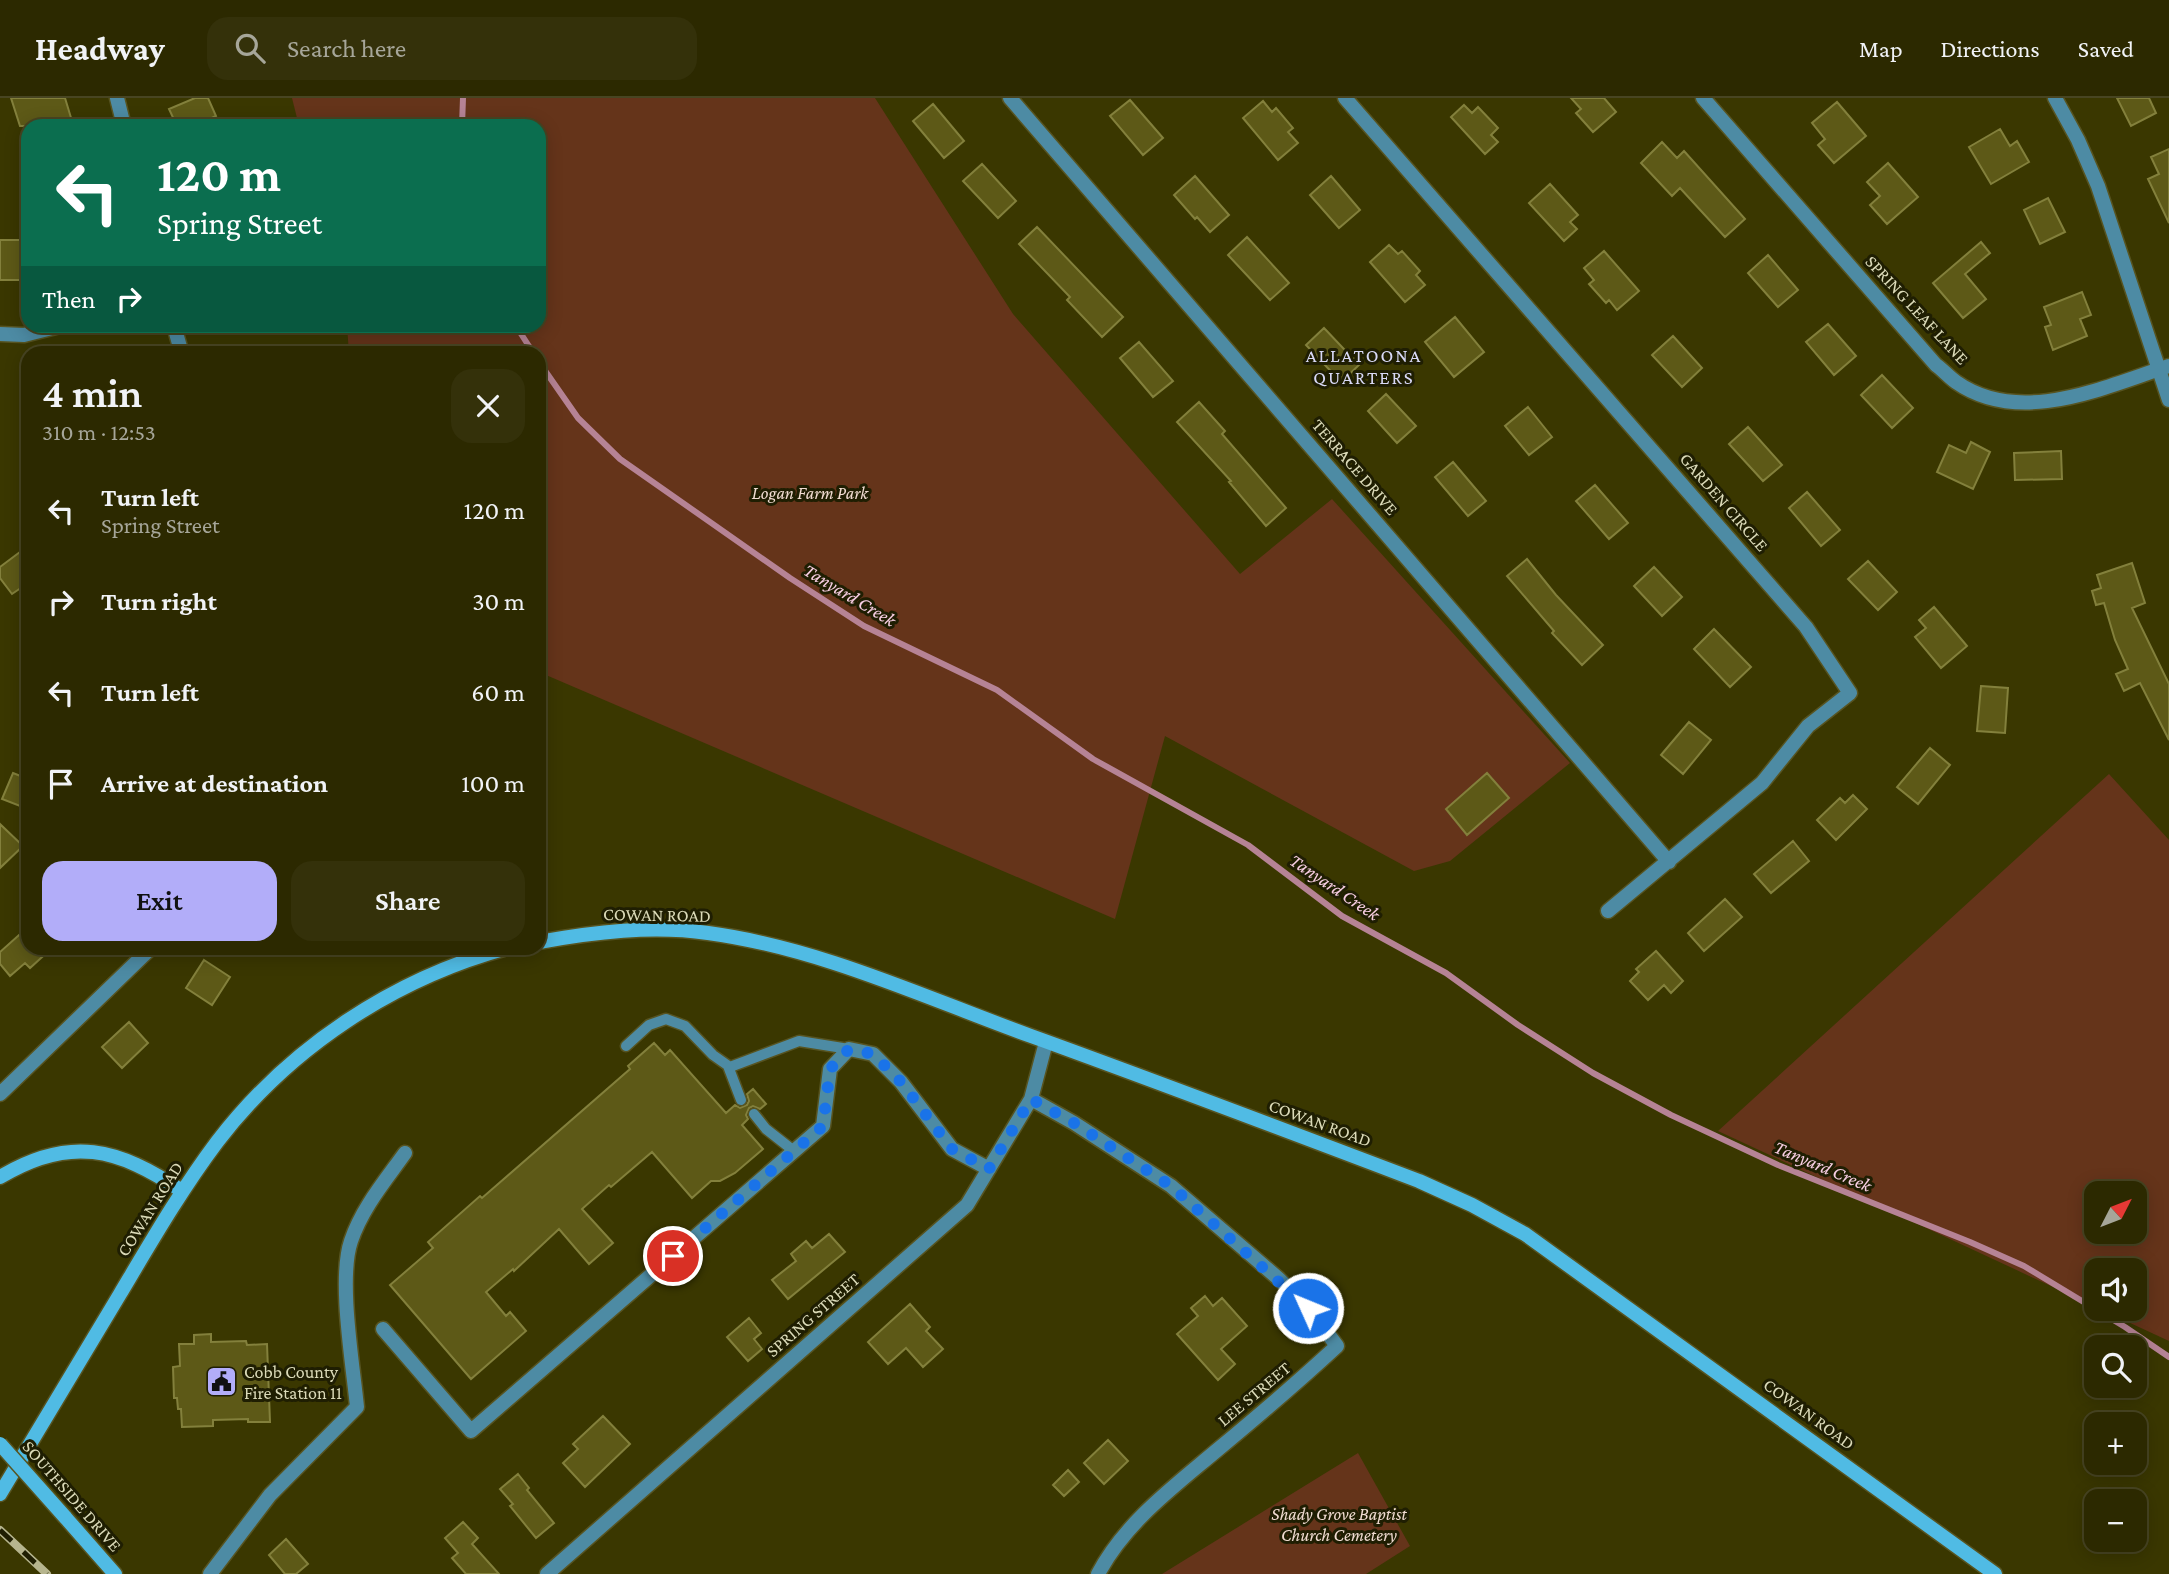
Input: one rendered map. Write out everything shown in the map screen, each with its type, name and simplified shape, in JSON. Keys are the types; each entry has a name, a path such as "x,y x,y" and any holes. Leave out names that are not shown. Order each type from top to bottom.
{"main road":[{"name":"COWAN ROAD","path":"546,941 583,934 642,930 705,932 768,943 843,967 1419,1181 1472,1205 1525,1234 1606,1290 1995,1574"},
{"name":"COWAN ROAD","path":"0,1494 182,1191 218,1141 254,1098 327,1034 382,1000 439,971 486,955"},
{"path":"0,1177 41,1157 91,1151 139,1164 182,1191"},
{"name":"SOUTHSIDE DRIVE","path":"0,1444 115,1574"}],"street":[{"path":"117,98 122,119"},
{"name":"TERRACE DRIVE","path":"1010,98 1560,732 1669,862"},
{"name":"GARDEN CIRCLE","path":"1345,98 1805,627 1850,693 1808,726 1762,783 1608,911"},
{"name":"SPRING LEAF LANE","path":"1703,98 1936,365 1958,383 1985,396 2014,402 2053,401 2092,392 2164,368"},
{"path":"2055,98 2078,140 2098,186 2164,368 2169,400"},
{"path":"0,334 32,333"},
{"path":"0,1094 144,955"},
{"name":"SPRING STREET","path":"547,1574 967,1205 1031,1099 1046,1042"},
{"path":"383,1329 471,1431 823,1126 830,1069 849,1049 873,1054 901,1082 952,1149 989,1169"},
{"name":"LEE STREET","path":"1031,1099 1074,1123 1171,1186 1289,1289 1308,1308 1337,1346 1295,1385 1146,1510 1109,1552 1098,1574"},
{"path":"210,1574 270,1495 357,1407 347,1281 351,1242 369,1203 405,1153"}],"lane":[{"path":"626,1046 649,1025 666,1019 685,1026 713,1055 728,1066 741,1100"},
{"path":"728,1066 799,1041 849,1049"},
{"path":"754,1114 766,1129 794,1151"}],"green space":[{"name":"Logan Farm Park","path":"292,98 875,98 1013,314 1240,574 1332,499 1570,763 1450,861 1414,871 1165,736 1115,919 546,675 546,346 348,346 348,333 546,333 546,119 297,119"},
{"path":"2109,774 2169,840 2169,1341 2126,1321 2147,1321 2147,1258 2084,1258 2084,1301 1718,1131"},
{"name":"Shady Grove Baptist Church Cemetery","path":"1358,1453 1410,1546 1366,1574 1162,1574"}],"building":[{"path":"11,98 65,98 71,119 21,119 20,126"},
{"path":"195,98 208,98 216,116 209,119 174,119 169,109"},
{"path":"1571,98 1604,98 1616,112 1593,132 1576,113 1581,109"},
{"path":"2117,98 2149,98 2156,113 2131,126"},
{"path":"1130,100 1163,138 1143,155 1110,116"},
{"path":"1263,101 1272,112 1276,108 1293,128 1288,132 1298,143 1278,160 1243,118"},
{"path":"1837,102 1866,136 1834,163 1818,145 1825,139 1812,123"},
{"path":"933,104 964,141 944,158 913,121"},
{"path":"1464,105 1472,113 1478,107 1498,128 1491,135 1498,142 1485,154 1451,117"},
{"path":"2000,129 2010,146 2017,141 2029,162 1991,184 1969,147"},
{"path":"1662,142 1677,158 1684,151 1745,219 1725,237 1680,188 1672,196 1641,163"},
{"path":"2169,149 2169,223 2148,179 2159,174 2151,157"},
{"path":"1888,163 1918,197 1887,224 1870,205 1880,196 1867,182"},
{"path":"982,164 1016,201 998,218 963,181"},
{"path":"1195,176 1229,215 1210,232 1174,195"},
{"path":"1331,176 1360,210 1339,228 1310,195"},
{"path":"1550,184 1578,215 1570,222 1577,229 1564,241 1529,203"},
{"path":"2048,198 2065,232 2040,244 2024,210"},
{"path":"1037,227 1123,317 1102,337 1067,300 1070,297 1019,244"},
{"path":"1247,237 1289,283 1270,300 1228,255"},
{"path":"0,240 21,240 21,280 0,280"},
{"path":"1981,242 1990,253 1965,274 1986,299 1963,318 1933,283"},
{"path":"1389,245 1398,254 1402,251 1420,271 1416,275 1425,285 1405,302 1370,262"},
{"path":"1604,251 1639,291 1617,310 1609,300 1606,303 1589,284 1594,280 1584,268"},
{"path":"1768,255 1798,290 1778,307 1748,273"},
{"path":"2082,292 2091,315 2080,319 2087,336 2053,350 2045,327 2051,325 2044,307"},
{"path":"1455,317 1484,352 1454,377 1425,342"},
{"path":"1828,324 1856,356 1834,375 1806,342"},
{"path":"1324,328 1359,365 1341,382 1306,345"},
{"path":"1673,336 1702,368 1682,387 1652,355"},
{"path":"1139,342 1173,381 1153,397 1120,358"},
{"path":"1882,375 1913,408 1892,428 1861,395"},
{"path":"1386,394 1416,426 1397,443 1368,411"},
{"path":"1199,402 1225,431 1222,434 1286,508 1266,526 1229,482 1231,481 1177,422"},
{"path":"1528,407 1552,437 1529,455 1505,426"},
{"path":"1748,427 1782,465 1763,481 1729,444"},
{"path":"1971,442 1990,452 1973,489 1937,472 1949,445 1966,453"},
{"path":"2061,451 2062,479 2015,480 2014,453"},
{"path":"1453,462 1486,501 1468,516 1435,477"},
{"path":"1595,485 1628,523 1609,539 1576,501"},
{"path":"1807,492 1840,530 1821,546 1789,508"},
{"path":"21,551 21,588 12,594 0,578 0,567"},
{"path":"1527,559 1556,595 1603,645 1582,665 1552,633 1554,631 1507,576"},
{"path":"1868,561 1897,592 1878,610 1848,579"},
{"path":"2132,563 2145,603 2132,608 2169,684 2169,740 2140,683 2124,691 2116,674 2128,669 2115,640 2104,603 2096,605 2092,591 2101,588 2097,575"},
{"path":"1654,567 1682,597 1662,616 1634,586"},
{"path":"1934,607 1967,646 1941,668 1915,637 1926,628 1919,620"},
{"path":"1714,629 1751,667 1730,687 1694,649"},
{"path":"1981,686 2008,688 2005,733 1977,731"},
{"path":"1689,722 1711,740 1683,774 1661,755"},
{"path":"1930,748 1950,765 1918,804 1897,787"},
{"path":"13,773 21,776 21,806 2,799"},
{"path":"1487,773 1509,798 1467,835 1446,809"},
{"path":"1853,795 1867,809 1836,840 1817,820 1840,798 1845,803"},
{"path":"0,824 21,844 21,848 0,868"},
{"path":"1793,841 1809,861 1771,893 1754,874"},
{"path":"1725,899 1742,917 1704,951 1688,933"},
{"path":"21,933 21,955 44,955 30,968 25,963 10,976 0,964 0,952"},
{"path":"1656,951 1683,981 1671,993 1664,985 1648,1000 1630,981 1639,972 1636,969"},
{"path":"204,960 230,977 212,1005 186,988"},
{"path":"129,1022 148,1043 122,1068 102,1047"},
{"path":"654,1043 665,1055 670,1050 726,1113 735,1105 740,1108 747,1105 747,1094 753,1089 766,1104 760,1109 753,1106 749,1108 746,1115 748,1119 742,1125 763,1149 735,1173 720,1181 711,1181 692,1198 652,1152 611,1187 609,1185 582,1209 613,1243 589,1264 559,1229 514,1271 513,1269 486,1292 506,1316 510,1312 526,1331 471,1379 390,1285 433,1248 428,1242 630,1069 628,1066"},
{"path":"829,1234 845,1252 788,1299 772,1280 796,1261 791,1254 806,1241 812,1248"},
{"path":"1205,1296 1213,1306 1222,1298 1247,1326 1221,1349 1235,1364 1218,1380 1177,1334 1198,1316 1191,1308"},
{"path":"910,1304 930,1327 926,1331 943,1349 923,1367 906,1348 888,1364 868,1342"},
{"path":"749,1318 761,1333 754,1339 762,1349 748,1361 727,1337"},
{"name":"Cobb County Fire Station 11","path":"211,1334 211,1342 246,1341 247,1345 267,1344 270,1422 248,1422 248,1419 213,1420 213,1426 182,1427 181,1409 178,1409 177,1398 174,1398 173,1367 180,1366 179,1344 194,1344 194,1335"},
{"path":"603,1416 630,1444 585,1487 563,1463 578,1449 573,1444"},
{"path":"1108,1440 1128,1461 1104,1484 1084,1463"},
{"path":"1068,1470 1079,1482 1064,1496 1053,1485"},
{"path":"518,1474 529,1488 527,1490 554,1523 536,1538 500,1489"},
{"path":"463,1522 478,1538 472,1544 499,1574 466,1574 452,1558 458,1553 445,1538"},
{"path":"286,1539 308,1564 296,1574 285,1574 269,1555"}],"waterway":[{"name":"Tanyard Creek","path":"462,119 463,98"},
{"name":"Tanyard Creek","path":"520,333 529,346"},
{"name":"Tanyard Creek","path":"546,372 578,418 620,459 790,578 864,626 997,690 1093,759 1248,845 1342,916 1446,973 1518,1025 1593,1073 1671,1115 1778,1165 2024,1266 2169,1357"}],"railway":[{"path":"0,1530 47,1574"}],"place":[{"name":"Cobb County Fire Station 11","path":"221,1382"}],"district":[{"name":"ALLATOONA QUARTERS","path":"1364,366"}],"route":[{"path":"673,1256 823,1126 830,1069 849,1049 873,1054 901,1082 952,1149 989,1169 1031,1099 1074,1123 1171,1186 1279,1279 1308,1308"}]}
